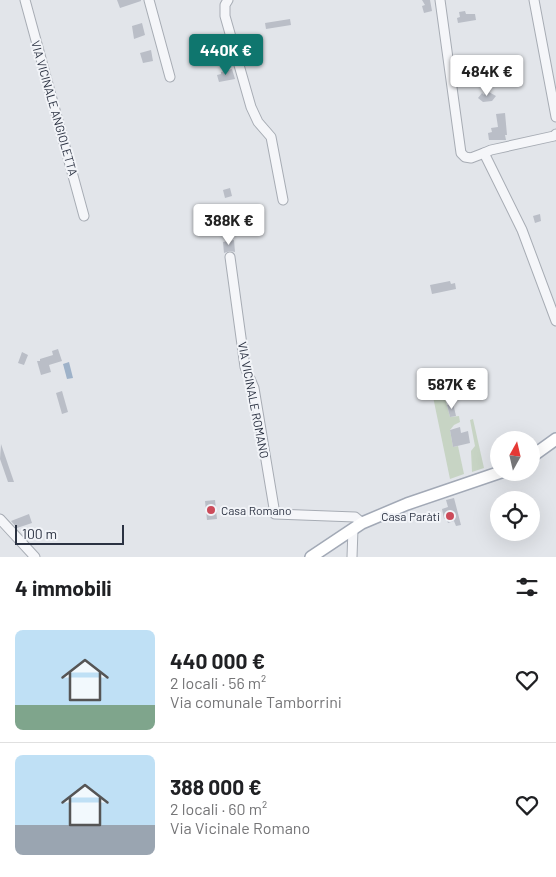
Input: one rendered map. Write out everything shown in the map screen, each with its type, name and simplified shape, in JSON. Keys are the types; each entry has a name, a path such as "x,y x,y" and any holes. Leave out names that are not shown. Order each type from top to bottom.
{"main road":[{"path":"540,451 556,439"},
{"path":"310,557 358,526 407,504 490,476"}],"street":[{"name":"VIA VICINALE ANGIOLETTA","path":"25,0 84,216"},
{"path":"149,0 170,77"},
{"path":"228,0 224,6 225,16 251,106 258,122 271,137 283,200"},
{"path":"440,0 461,153 465,157 471,158 491,150 556,134"},
{"path":"534,0 556,117"},
{"path":"484,154 522,230 556,321"},
{"name":"VIA VICINALE ROMANO","path":"230,257 245,367 254,388 275,514 355,517 358,526"},
{"path":"0,519 35,557"},
{"path":"352,557 358,526"}],"green space":[{"path":"454,386 456,395 445,398 450,417 459,416 460,422 450,430 453,447 458,446 464,474 450,479 432,392"},
{"path":"473,419 484,468 472,472 471,451 475,446 470,420"}],"water":[{"path":"69,362 73,378 67,379 63,364"}],"building":[{"path":"117,0 141,0 141,1 120,8"},
{"path":"422,0 430,0 432,11 424,13 422,6 425,5"},
{"path":"465,11 466,14 475,14 476,20 458,23 459,12"},
{"path":"290,19 291,25 266,29 265,23"},
{"path":"142,23 145,35 134,39 132,26"},
{"path":"151,50 153,61 143,63 140,53"},
{"path":"232,69 235,79 219,82 217,75"},
{"path":"487,91 496,96 492,101 483,102 478,98"},
{"path":"505,113 506,140 489,140 488,133 492,132 491,128 498,127 496,114"},
{"path":"230,188 232,196 225,198 223,190"},
{"path":"540,214 541,221 535,223 533,216"},
{"path":"234,240 235,252 224,253 223,242"},
{"path":"450,281 451,284 455,283 456,289 432,294 430,285"},
{"path":"58,349 62,361 49,365 51,372 41,375 37,361 53,355 52,351"},
{"path":"22,352 28,355 24,365 18,363"},
{"path":"62,391 68,412 62,414 56,393"},
{"path":"453,403 456,416 450,417 447,405"},
{"path":"460,427 461,433 468,431 470,443 453,447 450,430"},
{"path":"1,444 14,482 8,482 0,459"},
{"name":"Casa Paràti","path":"454,498 461,525 456,526 454,521 448,523 446,518 444,519 442,509 448,507 446,500"},
{"name":"Casa Romano","path":"215,500 217,519 207,520 205,501"},
{"path":"29,514 32,523 17,528 11,521"}],"place":[{"name":"Casa Romano","path":"211,510"},
{"name":"Casa Paràti","path":"450,516"}]}
